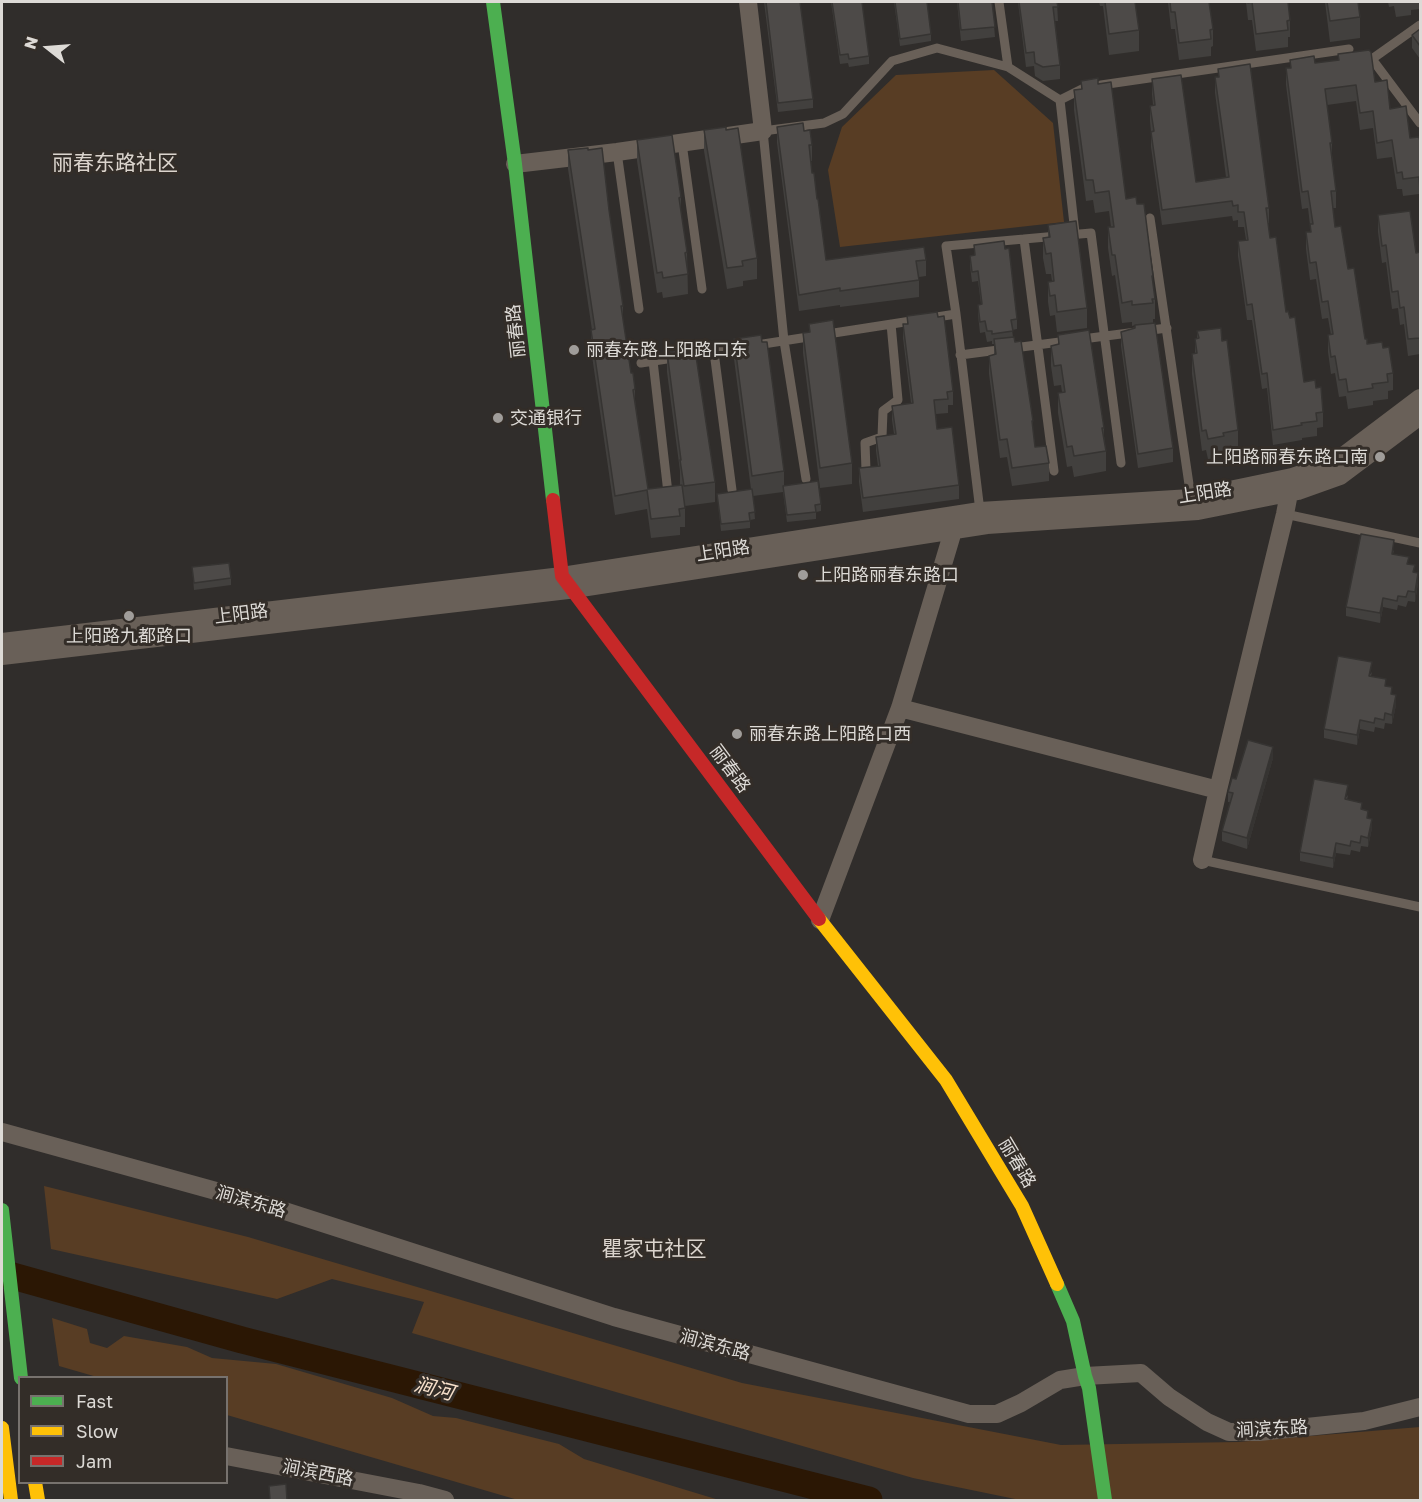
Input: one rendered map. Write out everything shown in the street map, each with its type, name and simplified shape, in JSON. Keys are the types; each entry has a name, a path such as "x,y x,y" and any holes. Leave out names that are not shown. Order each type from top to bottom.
{"main road":[{"name":"丽春路","path":"494,2 527,163 578,581 825,909 946,1080 1022,1206 1074,1321 1096,1377 1105,1500"},
{"path":"2,1210 21,1372"},
{"path":"2,1433 11,1500"},
{"path":"35,1484 38,1500"}],"street":[{"path":"527,163 764,131 748,2"},
{"name":"上阳路","path":"2,656 578,581 956,522 987,525 1198,511 1291,485 1334,462 1420,398"},
{"name":"上阳路","path":"956,522 980,511 1191,498 1291,485 1298,491 1340,476 1420,416"},
{"path":"1202,860 1286,514 1291,485"},
{"path":"825,909 900,708 956,522"},
{"name":"上阳路","path":"2,642 578,581"},
{"path":"900,708 1218,790"},
{"name":"涧滨东路","path":"2,1132 263,1204 614,1317 969,1414 997,1414 1060,1380 1141,1373 1169,1397 1207,1422 1229,1432 1259,1432 1364,1421 1420,1407"},
{"name":"涧滨西路","path":"228,1456 445,1500"}],"lane":[{"path":"999,2 1008,67"},
{"path":"1420,25 1372,59 1420,123"},
{"path":"806,479 784,340 764,131 824,123 843,114 892,61 937,48 1008,67 1060,100"},
{"path":"1060,100 1084,88 1349,49"},
{"path":"1060,100 1075,234"},
{"path":"682,143 702,289"},
{"path":"617,152 639,309"},
{"path":"1150,218 1191,498"},
{"path":"980,511 946,246 1091,233 1121,463"},
{"path":"1024,239 1054,471"},
{"path":"641,363 956,314"},
{"path":"866,470 865,443 882,437 883,411 898,400 891,324"},
{"path":"960,355 1167,328"},
{"path":"714,352 732,490"},
{"path":"653,361 668,493"},
{"path":"1286,514 1420,543"},
{"path":"1202,860 1420,907"}],"shaded area":[{"path":"994,70 1053,123 1064,222 840,247 828,170 842,127 896,75"},
{"path":"44,1186 248,1237 742,1383 1061,1445 1238,1442 1420,1427 1420,1500 1020,1500 913,1478 412,1333 424,1302 332,1279 277,1299 51,1249"},
{"path":"52,1318 87,1329 90,1343 107,1348 124,1336 187,1347 212,1358 276,1364 392,1398 433,1416 456,1418 559,1444 584,1459 719,1500 518,1500 228,1415 228,1376 94,1376 59,1366"}],"building":[{"path":"766,2 800,2 813,99 778,103"},
{"path":"832,2 862,2 869,56 849,59 848,54 840,55"},
{"path":"895,2 927,2 931,34 900,39"},
{"path":"958,2 992,2 995,27 961,30"},
{"path":"1019,2 1057,2 1058,7 1053,7 1060,65 1043,67 1035,63 1034,52 1026,53"},
{"path":"1105,2 1135,2 1139,30 1109,34"},
{"path":"1170,2 1209,2 1213,29 1210,30 1211,39 1179,43 1175,12 1171,12"},
{"path":"1252,2 1288,2 1290,20 1287,21 1288,30 1256,34"},
{"path":"1327,2 1358,2 1360,17 1330,21"},
{"path":"1420,29 1420,46 1412,35"},
{"path":"1369,50 1375,82 1387,80 1390,109 1406,106 1410,138 1419,137 1420,190 1419,177 1403,179 1402,172 1397,173 1392,140 1377,143 1373,111 1360,113 1356,85 1325,89 1336,191 1331,191 1335,227 1341,226 1348,269 1354,268 1365,339 1367,339 1367,344 1382,342 1383,348 1389,347 1393,373 1387,374 1388,382 1372,384 1373,388 1348,392 1346,379 1339,380 1335,356 1331,357 1328,335 1333,334 1328,301 1322,302 1316,262 1310,263 1306,232 1311,232 1310,224 1313,224 1308,191 1302,192 1286,68 1291,68 1290,60 1314,56 1315,63 1339,60 1338,54"},
{"path":"1250,64 1269,208 1266,208 1270,238 1276,237 1286,312 1288,311 1290,318 1295,317 1304,382 1315,380 1316,388 1321,387 1323,412 1316,413 1317,421 1273,430 1267,373 1262,374 1252,304 1247,305 1238,241 1248,240 1244,212 1238,212 1238,205 1233,206 1232,201 1162,210 1151,132 1154,131 1150,106 1155,105 1152,79 1181,75 1196,182 1229,177 1215,77 1219,77 1218,69"},
{"path":"1098,78 1098,84 1111,82 1126,199 1136,197 1137,204 1144,204 1153,276 1155,299 1152,299 1153,303 1132,305 1132,301 1122,303 1115,255 1112,255 1108,227 1114,227 1109,191 1095,193 1093,180 1086,180 1074,90 1082,89 1081,81"},
{"path":"803,123 804,131 810,130 812,173 814,173 826,260 924,247 926,260 916,261 919,280 840,291 840,288 799,295 777,127"},
{"path":"726,127 726,130 738,128 757,258 742,261 743,266 727,268 704,130"},
{"path":"672,135 681,197 679,198 688,274 663,278 662,272 657,273 637,140"},
{"path":"588,148 588,150 602,148 623,306 621,306 631,373 633,373 635,389 633,390 648,489 682,485 685,508 679,509 680,516 651,519 647,490 615,496 591,330 595,329 568,150"},
{"path":"1410,211 1416,253 1420,252 1420,338 1408,339 1404,307 1400,308 1398,291 1392,292 1386,245 1382,246 1378,215"},
{"path":"1076,221 1087,308 1057,312 1055,295 1050,296 1048,282 1054,281 1051,253 1046,254 1043,238 1050,237 1048,225"},
{"path":"1004,241 1005,249 1009,248 1017,319 1011,320 1013,331 992,334 992,331 987,331 985,321 980,322 978,305 982,304 978,271 972,272 970,256 975,255 974,245"},
{"path":"937,312 938,317 944,316 953,391 947,392 948,399 934,400 937,429 952,427 959,485 863,498 859,468 880,466 876,437 896,434 892,406 913,403 903,324 908,324 907,316"},
{"path":"833,320 852,463 820,468 803,333 810,332 809,324"},
{"path":"1155,323 1173,448 1138,454 1121,332 1135,328 1135,325"},
{"path":"1221,328 1222,341 1227,340 1238,430 1208,439 1206,430 1202,431 1192,354 1197,353 1195,339 1199,338 1197,331"},
{"path":"1089,330 1106,451 1074,456 1072,446 1067,447 1058,393 1065,392 1061,365 1054,366 1051,346 1059,344 1058,335"},
{"path":"761,335 762,342 767,342 784,471 752,476 734,339"},
{"path":"1014,337 1015,342 1021,341 1035,447 1046,446 1049,463 1012,468 1007,439 1000,440 989,356 996,354 994,339"},
{"path":"694,343 715,482 684,486 667,352 674,351 674,346"},
{"path":"818,481 821,504 815,505 816,512 787,515 783,486"},
{"path":"752,489 755,512 749,513 750,521 721,524 717,494"},
{"path":"1361,534 1394,540 1392,554 1409,557 1407,564 1415,565 1413,572 1418,573 1415,592 1408,591 1406,597 1398,596 1397,601 1383,598 1380,613 1346,607"},
{"path":"229,563 231,578 194,583 192,567"},
{"path":"1338,656 1372,662 1369,676 1386,679 1385,686 1392,687 1391,694 1396,695 1392,715 1385,713 1384,720 1375,718 1374,723 1360,720 1357,735 1324,729"},
{"path":"1248,740 1273,747 1247,838 1222,831 1233,793 1228,792 1232,778 1236,779"},
{"path":"1314,779 1348,785 1345,799 1362,803 1361,809 1368,811 1367,818 1372,819 1368,838 1361,836 1360,843 1351,841 1350,846 1336,843 1333,858 1300,852"},
{"path":"286,1484 287,1500 270,1500 269,1486"}],"waterway":[{"name":"涧河","path":"2,1273 242,1340 869,1500"}],"traffic: fast":[{"path":"493,2 515,164 553,500"},
{"path":"2,1210 21,1376"},
{"path":"1057,1284 1073,1321 1089,1388 1105,1500"}],"traffic: slow":[{"path":"819,919 946,1080 1022,1206 1057,1284"},
{"path":"2,1428 11,1500"},
{"path":"35,1484 38,1500"}],"traffic: jam":[{"path":"553,500 562,576 819,919"}],"place":[{"name":"丽春东路上阳路口东","path":"574,350"},
{"name":"交通银行","path":"498,418"},
{"name":"上阳路丽春东路口南","path":"1380,457"},
{"name":"上阳路丽春东路口","path":"803,575"},
{"name":"上阳路九都路口","path":"129,616"},
{"name":"丽春东路上阳路口西","path":"737,734"}],"district":[{"name":"丽春东路社区","path":"115,163"},
{"name":"瞿家屯社区","path":"654,1249"}]}
